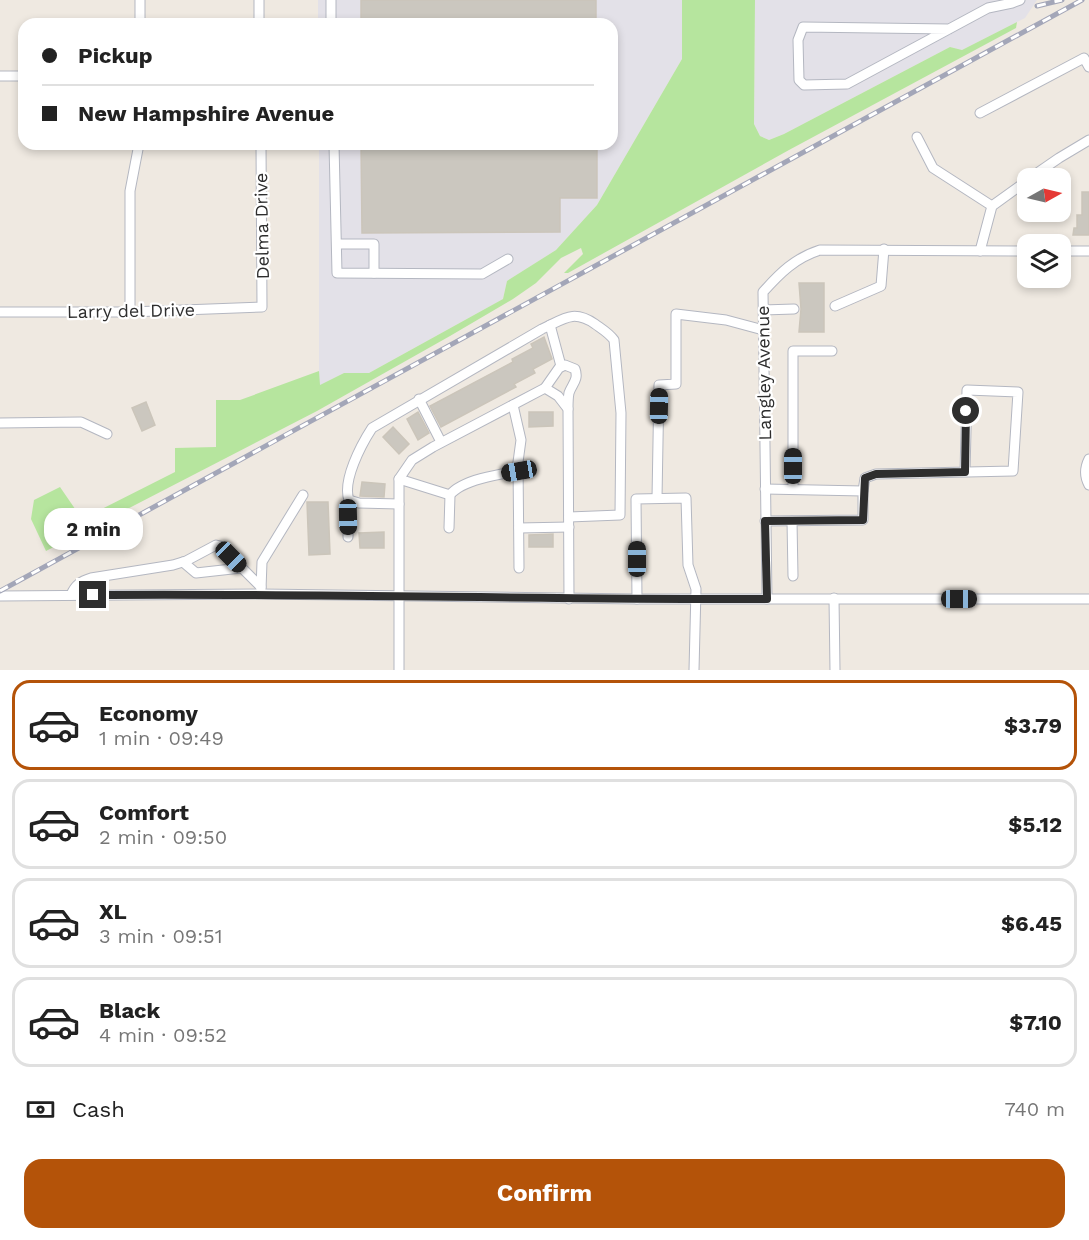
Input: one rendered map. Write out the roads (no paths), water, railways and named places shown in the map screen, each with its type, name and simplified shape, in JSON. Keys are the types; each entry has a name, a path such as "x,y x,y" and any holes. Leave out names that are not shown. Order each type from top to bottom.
{"street":[{"path":"140,0 140,18"},
{"path":"259,0 260,18"},
{"path":"331,0 331,18"},
{"path":"949,29 803,27 798,40 799,80 804,85 847,84 988,8 1020,0"},
{"path":"980,113 1086,56 1089,67"},
{"path":"0,76 18,76"},
{"path":"917,137 933,168 992,206"},
{"path":"1045,168 1089,140"},
{"path":"130,312 130,191 138,150"},
{"name":"Delma Drive","path":"261,150 262,307"},
{"path":"334,150 337,273 482,274 508,259"},
{"path":"980,251 992,206 1017,188"},
{"path":"337,244 374,244 374,273"},
{"path":"835,306 881,286 884,249 1017,251"},
{"name":"Langley Avenue","path":"767,599 763,292 780,273 805,255 820,250 884,249"},
{"path":"1071,251 1089,250"},
{"name":"Larry del Drive","path":"0,312 130,312 262,307"},
{"path":"763,310 794,309"},
{"path":"657,498 659,385 676,384 676,314 726,320 763,330"},
{"path":"348,537 349,500 346,489 360,445 372,428 550,325 579,315 602,329 614,340 621,413 620,515 519,528"},
{"path":"550,325 561,366"},
{"path":"793,489 793,351 832,351"},
{"path":"399,670 399,479 412,460 441,442 545,388 561,366"},
{"path":"561,366 572,366 577,374 570,393 568,409 569,599"},
{"path":"545,388 558,396 568,409"},
{"path":"765,521 863,520 865,478 876,474 1013,471 1018,392 967,390 965,472"},
{"path":"419,399 441,442"},
{"path":"513,405 521,441 519,568"},
{"path":"0,423 81,422 107,434"},
{"path":"1089,459 1086,466 1086,479 1089,485"},
{"path":"449,528 450,495 453,491 478,479 519,471"},
{"path":"399,479 450,495"},
{"path":"765,489 863,491"},
{"path":"261,590 262,562 303,495"},
{"path":"637,599 636,499 686,498 688,565 696,589 694,670"},
{"path":"349,500 359,503 399,504"},
{"path":"792,520 793,576"},
{"path":"71,595 81,581 183,562 218,545 261,590"},
{"path":"183,562 196,573 241,568"},
{"path":"0,596 261,590 400,596 569,599 1089,599"},
{"path":"834,598 835,670"}],"railway":[{"path":"1037,6 1062,0"},
{"path":"0,591 1082,0"}]}
